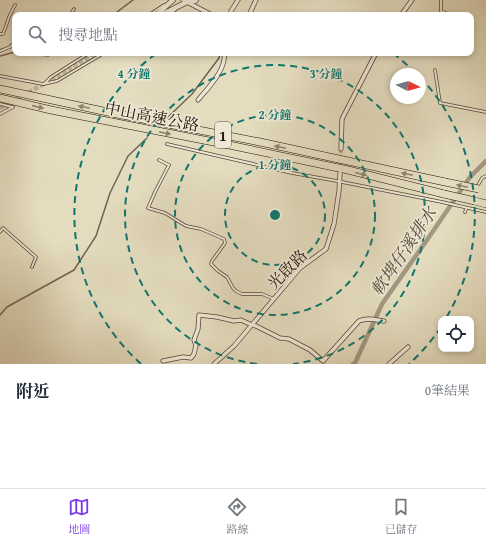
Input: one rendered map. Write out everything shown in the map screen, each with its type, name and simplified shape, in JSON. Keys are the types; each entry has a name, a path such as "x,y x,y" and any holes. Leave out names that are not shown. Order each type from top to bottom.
{"highway":[{"name":"中山高速公路","path":"0,89 125,116 296,150 480,191"},
{"name":"中山高速公路","path":"0,98 51,110 348,170 486,204"}],"street":[{"path":"159,12 173,0"},
{"path":"166,12 185,1 196,0"},
{"path":"231,12 238,0"},
{"path":"250,12 256,0"},
{"path":"404,12 412,0"},
{"path":"185,1 206,12"},
{"path":"198,100 219,73 224,56"},
{"path":"341,149 342,119 374,56"},
{"name":"光啟路","path":"214,364 234,346 300,268 326,249 334,224 340,173"},
{"path":"163,361 179,357 191,358 193,356 196,345 194,340 198,329 199,315 234,321 241,320 280,338 289,339 310,350 323,360 362,319 384,321"},
{"path":"389,364 408,346"}],"lane":[{"path":"154,12 173,0"},
{"path":"441,0 441,11 444,12"},
{"path":"172,12 185,1"},
{"path":"0,34 3,34 15,5"},
{"path":"0,51 12,45"},
{"path":"43,84 51,77 84,56"},
{"path":"0,76 43,84 57,81 99,56"},
{"path":"434,70 440,102 486,112"},
{"path":"0,104 13,107 0,114"},
{"path":"167,144 292,173 340,181 486,212"},
{"path":"159,160 169,165 148,208 165,213 174,220 186,226 201,229 224,240 225,243 211,264 227,277 233,288 239,293 262,294 274,299"},
{"path":"480,191 482,178 486,176"},
{"path":"468,206 473,200"},
{"path":"0,232 3,228 36,257 32,267"}],"waterway":[{"path":"117,12 133,0"},
{"path":"0,56 12,53"},
{"path":"167,118 192,94 219,56"},
{"path":"0,315 7,307 74,270 96,236 110,193 128,156 147,138"},
{"name":"軟埤仔溪排水","path":"353,364 355,363 382,304 470,177 486,161"}],"tunnel":[{"path":"0,108 91,56"},
{"path":"340,170 341,149"}]}
